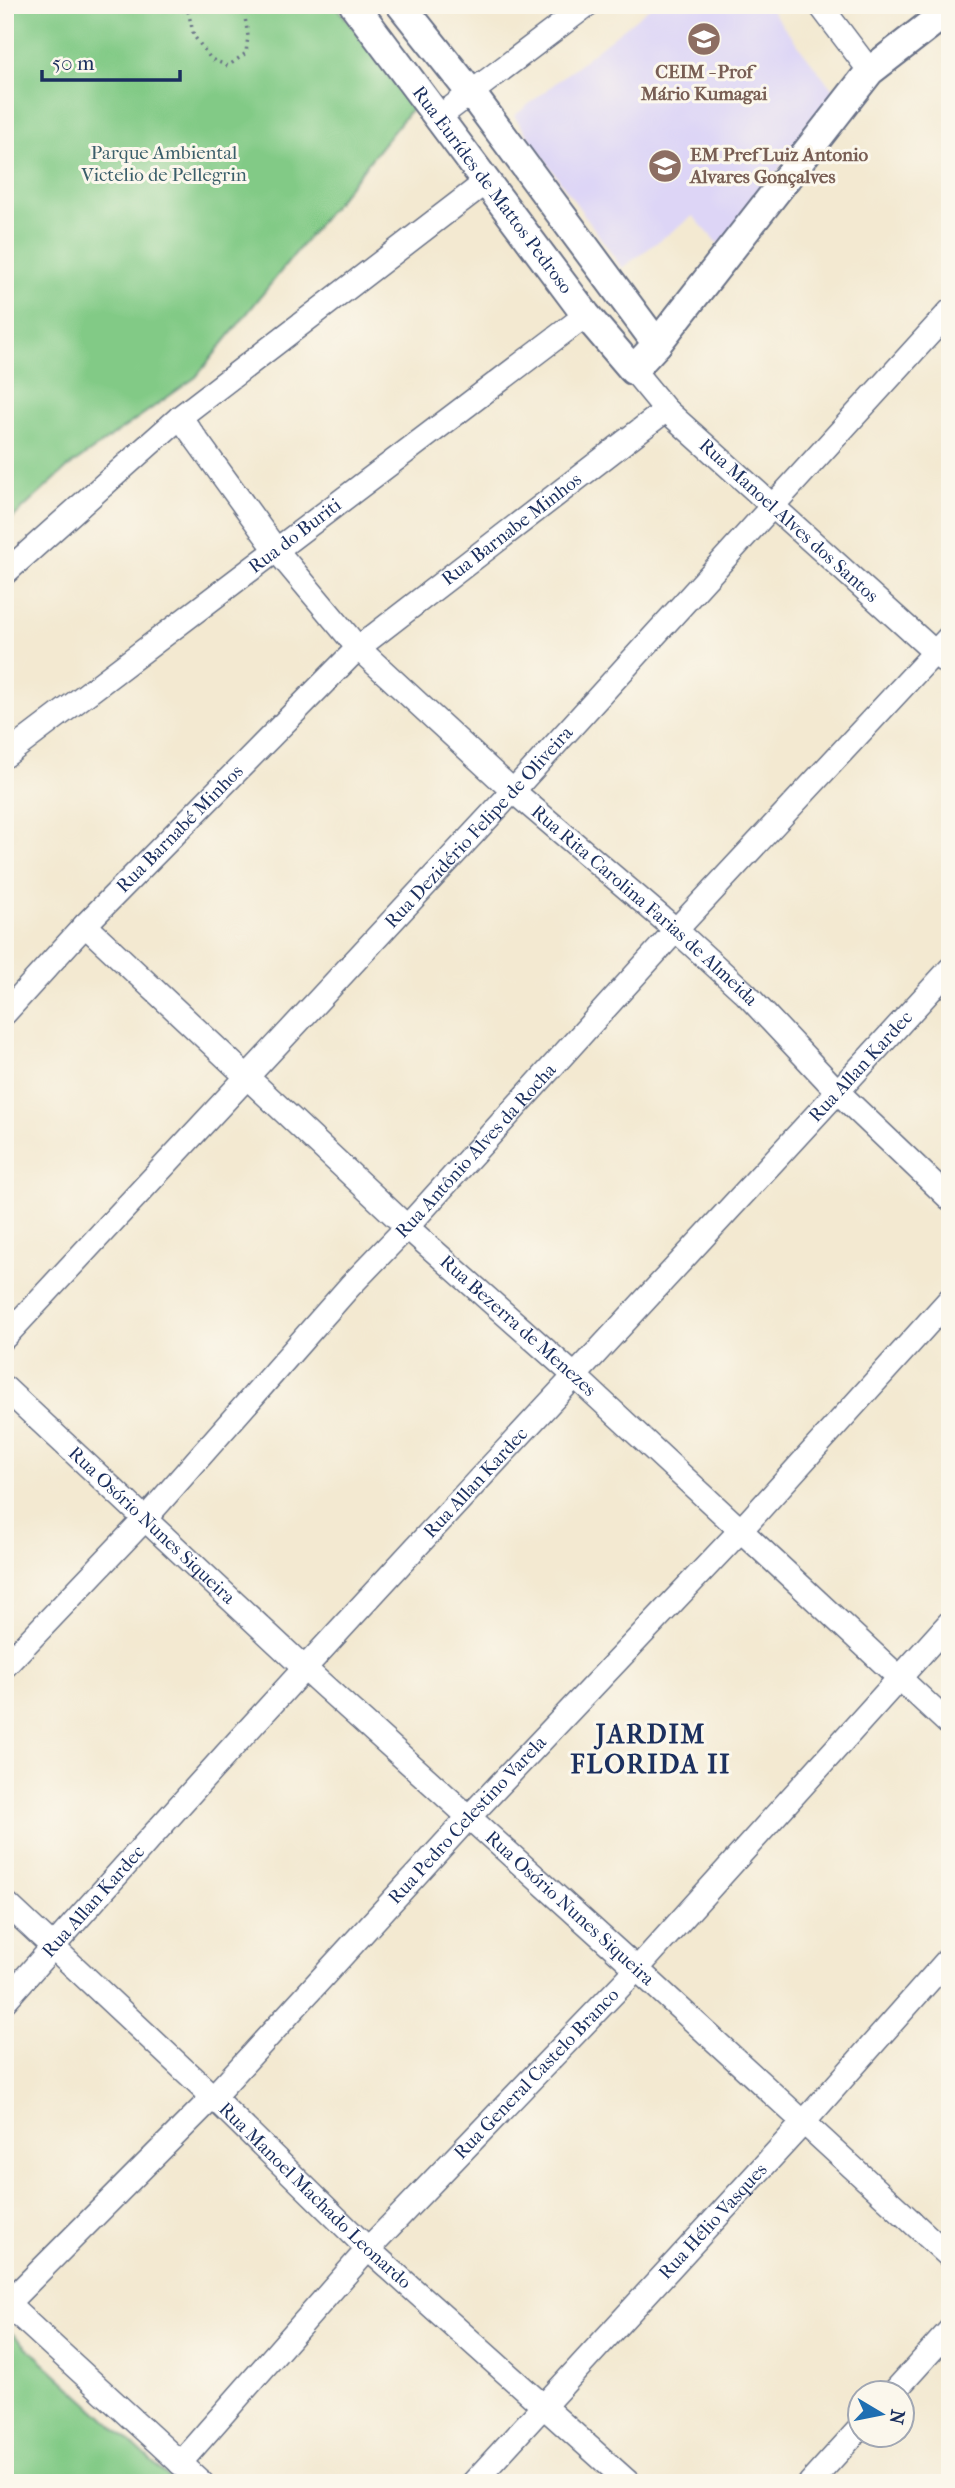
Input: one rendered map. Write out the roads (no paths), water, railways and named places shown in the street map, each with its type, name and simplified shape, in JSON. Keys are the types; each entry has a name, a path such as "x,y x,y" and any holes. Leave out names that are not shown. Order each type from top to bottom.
{"street":[{"name":"Rua Eurídes de Mattos Pedroso","path":"355,5 586,315 633,370"},
{"name":"Rua Eurídes de Mattos Pedroso","path":"401,5 471,93 657,344"},
{"path":"439,117 587,5"},
{"path":"820,5 870,71"},
{"path":"633,370 657,344 870,71 950,9"},
{"path":"5,573 180,417 487,181"},
{"name":"Rua Dezidério Felipe de Oliveira","path":"5,1338 513,792 950,311"},
{"name":"Rua do Buriti","path":"5,756 586,315"},
{"name":"Rua Manoel Alves dos Santos","path":"633,370 666,410 773,506 945,651"},
{"name":"Rua Barnabe Minhos","path":"358,648 666,410"},
{"name":"Rua Rita Carolina Farias de Almeida","path":"180,417 277,551 358,648 513,792 676,930 746,994 838,1092 950,1199"},
{"name":"Rua Barnabé Minhos","path":"5,1013 85,925 358,648"},
{"name":"Rua Antônio Alves da Rocha","path":"5,1666 145,1518 350,1286 407,1227 676,930 945,651"},
{"name":"Rua Bezerra de Menezes","path":"85,925 407,1227 576,1377 950,1725"},
{"name":"Rua Allan Kardec","path":"5,2001 303,1667 576,1377 950,970"},
{"name":"Rua Pedro Celestino Varela","path":"6,2303 213,2096 468,1818 740,1531 950,1299"},
{"name":"Rua Osório Nunes Siqueira","path":"5,1388 303,1667 950,2257"},
{"name":"Rua General Castelo Branco","path":"180,2463 368,2249 637,1969 950,1622"},
{"name":"Rua Manoel Machado Leonardo","path":"5,1902 213,2096 368,2249 629,2483"},
{"name":"Rua Hélio Vasques","path":"473,2483 804,2122 950,1956"},
{"path":"6,2303 202,2483"},
{"path":"904,2380 950,2330"},
{"path":"810,2483 846,2443"}],"place":[{"name":"CEIM - Prof Mário Kumagai","path":"704,39"},
{"name":"EM Pref Luiz Antonio Alvares Gonçalves","path":"665,166"}],"district":[{"name":"JARDIM FLORIDA II","path":"651,1749"}],"park label":[{"name":"Parque Ambiental Victelio de Pellegrin","path":"164,164"}]}
